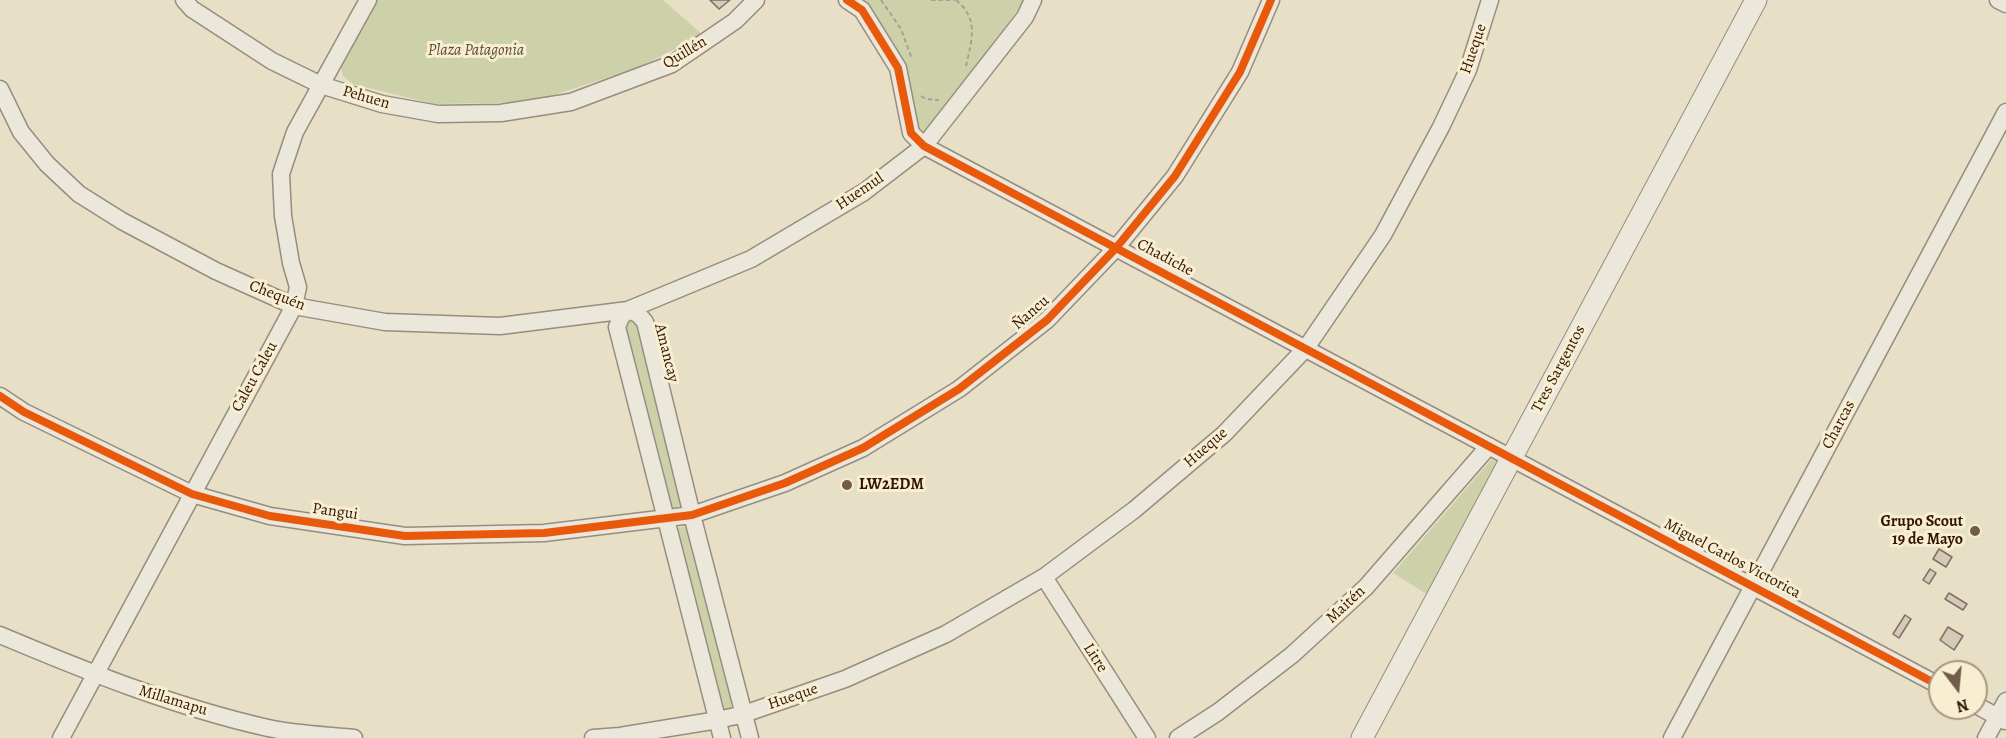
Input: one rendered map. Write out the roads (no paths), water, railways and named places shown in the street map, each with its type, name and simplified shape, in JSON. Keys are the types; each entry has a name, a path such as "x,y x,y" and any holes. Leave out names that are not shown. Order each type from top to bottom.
{"street":[{"name":"Pehuen","path":"184,0 192,9 272,61 321,85 382,104 438,114 501,112 571,102"},
{"name":"Caleu Caleu","path":"61,738 294,306 298,287 291,263 283,216 281,174 295,132 368,0"},
{"name":"Quillén","path":"571,102 672,64 735,21 756,0"},
{"name":"Chadiche","path":"847,0 862,10 898,68 911,133 924,146 1512,458"},
{"name":"Huemul","path":"628,310 751,259 864,192 924,146 1025,17 1033,0"},
{"name":"Ñancu","path":"692,515 785,483 863,448 959,389 1047,320 1116,248 1175,176 1240,72 1271,0"},
{"name":"Hueque","path":"744,714 845,679 946,634 1044,577 1134,510 1224,434 1306,348 1383,235 1441,127 1468,70 1490,0"},
{"name":"Tres Sargentos","path":"1362,738 1756,0"},
{"path":"1998,0 2006,4"},
{"name":"Chequén","path":"0,89 21,132 47,164 79,194 122,221 216,271 294,306 385,322 500,326 628,310"},
{"name":"Charcas","path":"1672,738 2006,112"},
{"path":"628,310 621,317 617,327 722,738"},
{"name":"Amancay","path":"628,310 638,314 645,322 750,738"},
{"name":"Pangui","path":"0,396 24,412 192,494 270,516 405,536 544,533 692,515"},
{"name":"Maitén","path":"1178,738 1218,712 1292,655 1366,587 1489,446"},
{"name":"Miguel Carlos Victorica","path":"1512,458 1928,680"},
{"name":"Litre","path":"1044,577 1147,738"},
{"name":"Millamapu","path":"0,635 95,675 179,704 270,729 354,738"},
{"path":"1986,738 2002,719 2006,700"},
{"path":"1988,711 2002,719"},
{"path":"593,738 620,736 744,714"}],"place":[{"name":"LW2EDM","path":"847,485"},
{"name":"Grupo Scout 19 de Mayo","path":"1975,531"}],"park label":[{"name":"Plaza Patagonia","path":"476,51"}]}
